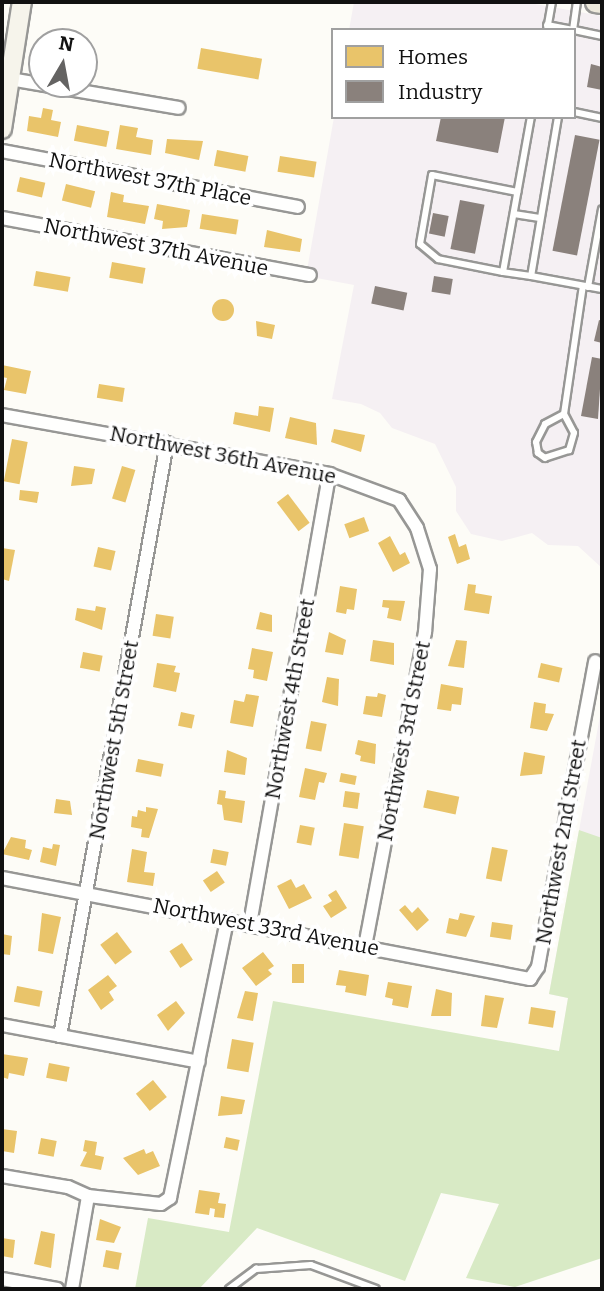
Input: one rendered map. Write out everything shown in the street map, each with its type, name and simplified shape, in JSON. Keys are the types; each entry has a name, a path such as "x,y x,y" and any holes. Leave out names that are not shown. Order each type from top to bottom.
{"main road":[{"path":"2,129 22,2"},
{"path":"595,2 602,3"}],"street":[{"path":"10,79 179,108"},
{"name":"Northwest 37th Place","path":"2,151 298,207"},
{"name":"Northwest 37th Avenue","path":"2,218 310,275"},
{"name":"Northwest 36th Avenue","path":"2,415 329,474 399,500 420,537"},
{"name":"Northwest 5th Street","path":"60,1036 167,443"},
{"name":"Northwest 4th Street","path":"250,924 329,474"},
{"name":"Northwest 3rd Street","path":"365,946 425,632 430,569 420,537"},
{"name":"Northwest 2nd Street","path":"530,979 538,967 595,661"},
{"name":"Northwest 33rd Avenue","path":"2,878 87,892 530,979"},
{"path":"2,1176 68,1187 88,1196 161,1204 170,1198 176,1182 227,920"},
{"path":"2,1025 199,1062"},
{"path":"72,1289 88,1196"},
{"path":"2,1279 57,1289"}],"lane":[{"path":"547,27 552,2"},
{"path":"573,28 578,2"},
{"path":"576,31 602,36"},
{"path":"576,112 602,118"},
{"path":"503,272 531,119"},
{"path":"531,276 558,119"},
{"path":"517,192 432,175 420,244 438,259 602,289"},
{"path":"564,414 545,424 536,442 538,453 545,458 569,450 575,433 564,414 585,286 602,209"},
{"path":"514,214 540,218"},
{"path":"229,1289 256,1269 311,1265 376,1289"}],"shaded area":[{"path":"354,2 524,2 602,16 602,568 578,546 548,545 532,533 502,541 471,534 456,511 456,487 435,444 392,428 380,413 361,404 332,399 354,285 306,276 334,119 576,119 576,28 349,28"},
{"path":"602,705 602,1059 559,1052 568,998 549,994"}],"green space":[{"path":"579,830 602,838 602,1258 515,1287 466,1278 499,1204 441,1193 405,1281 257,1228 199,1289 135,1289 148,1218 229,1232 273,1001 559,1051 568,998 549,994"}],"building: Homes":[{"path":"201,48 262,59 258,79 197,69"},
{"path":"43,108 53,110 51,120 61,122 58,137 27,131 29,116 41,118"},
{"path":"77,125 109,131 106,147 74,141"},
{"path":"120,125 138,128 136,137 153,140 151,155 116,149"},
{"path":"167,139 203,141 199,160 165,153"},
{"path":"217,150 248,156 245,172 214,166"},
{"path":"280,156 317,162 314,178 277,172"},
{"path":"20,177 45,183 42,197 17,192"},
{"path":"66,184 95,191 91,208 62,200"},
{"path":"111,192 124,195 123,202 149,206 145,224 107,217"},
{"path":"157,204 190,210 187,227 162,229 163,221 154,219"},
{"path":"202,214 239,220 236,235 200,229"},
{"path":"267,230 302,239 300,252 264,247"},
{"path":"112,262 145,268 143,284 109,278"},
{"path":"36,271 70,277 68,292 33,286"},
{"path":"223,299 231,302 234,310 231,318 223,321 215,318 212,310 215,302"},
{"path":"256,321 275,325 272,339 257,336"},
{"path":"2,365 31,371 26,394 4,390 7,378 2,377"},
{"path":"99,384 125,388 122,402 97,398"},
{"path":"259,406 274,408 270,432 233,424 235,412 258,416"},
{"path":"290,417 316,423 317,445 285,438"},
{"path":"334,429 365,435 361,452 331,442"},
{"path":"12,439 28,442 20,484 4,481"},
{"path":"74,466 95,469 92,484 71,486"},
{"path":"122,466 135,470 125,503 112,499"},
{"path":"20,490 39,492 37,503 19,500"},
{"path":"288,494 310,523 298,531 277,502"},
{"path":"364,517 369,531 349,538 344,524"},
{"path":"455,534 459,547 466,544 470,559 457,564 448,537"},
{"path":"390,536 400,555 405,552 410,563 393,572 378,543"},
{"path":"98,547 116,551 111,571 94,566"},
{"path":"2,548 15,550 9,581 2,579"},
{"path":"468,584 476,585 475,593 492,596 489,614 464,610"},
{"path":"340,586 357,589 354,610 347,609 346,614 336,612"},
{"path":"383,600 405,601 401,621 387,618 389,608 382,607"},
{"path":"96,606 106,608 102,630 75,620 77,608 95,611"},
{"path":"260,612 272,615 272,632 256,629"},
{"path":"156,614 174,617 170,639 153,636"},
{"path":"329,632 346,640 343,655 325,652"},
{"path":"373,640 394,643 394,665 370,661"},
{"path":"456,640 467,641 464,668 448,666"},
{"path":"252,648 273,652 267,681 253,678 254,670 248,669"},
{"path":"83,652 103,656 100,672 80,668"},
{"path":"157,663 176,666 174,672 180,673 176,692 153,687"},
{"path":"541,663 562,668 559,683 538,678"},
{"path":"327,677 339,679 338,706 322,702"},
{"path":"441,684 463,688 461,705 452,704 451,711 437,709"},
{"path":"378,693 386,695 382,717 363,714 366,696 377,697"},
{"path":"246,694 259,696 253,727 230,723 234,700 244,702"},
{"path":"534,702 546,704 545,713 554,714 547,731 530,728"},
{"path":"181,712 195,715 192,729 178,726"},
{"path":"311,721 327,724 321,752 306,748"},
{"path":"358,740 376,744 375,764 360,761 361,756 355,754"},
{"path":"227,750 247,758 245,775 224,772"},
{"path":"524,752 545,756 542,774 520,776"},
{"path":"138,759 164,764 161,777 136,772"},
{"path":"305,768 327,773 324,783 319,782 315,800 299,797"},
{"path":"341,773 357,776 355,785 339,782"},
{"path":"219,790 226,791 225,798 245,801 242,823 224,820 222,805 217,804"},
{"path":"427,790 459,797 456,814 423,808"},
{"path":"345,791 360,793 358,809 343,807"},
{"path":"56,799 70,801 72,815 54,813"},
{"path":"146,807 158,809 149,838 141,837 142,829 131,827 132,816 137,817 138,810 146,812"},
{"path":"344,823 364,826 359,859 339,856"},
{"path":"300,825 315,828 311,846 297,843"},
{"path":"11,837 26,840 25,848 32,850 29,860 2,854"},
{"path":"53,844 60,845 56,866 40,862 43,847 52,849"},
{"path":"492,847 508,850 502,881 486,878"},
{"path":"132,849 147,852 144,872 155,873 153,886 127,882"},
{"path":"213,849 229,852 226,866 210,863"},
{"path":"217,871 225,883 211,892 203,881"},
{"path":"291,879 296,888 304,884 312,898 289,909 277,886"},
{"path":"336,890 347,908 331,918 323,906 332,901 328,895"},
{"path":"405,905 412,913 418,907 429,920 417,931 399,910"},
{"path":"42,913 61,917 53,954 38,951"},
{"path":"460,913 475,916 466,937 446,933 449,918 458,920"},
{"path":"492,922 513,925 511,940 490,937"},
{"path":"117,932 132,952 115,965 100,945"},
{"path":"2,934 12,936 10,955 2,954"},
{"path":"182,943 193,960 180,968 169,951"},
{"path":"263,952 274,966 268,970 272,974 256,986 242,968"},
{"path":"292,964 304,964 304,983 292,983"},
{"path":"339,970 369,975 366,996 345,992 346,986 336,985"},
{"path":"108,975 117,986 109,992 114,1000 101,1010 88,990"},
{"path":"388,982 412,986 408,1008 392,1005 393,999 385,997"},
{"path":"17,986 43,991 39,1007 14,1002"},
{"path":"436,989 452,993 451,1016 431,1016"},
{"path":"245,991 258,993 253,1021 237,1018"},
{"path":"485,995 504,998 497,1028 481,1026"},
{"path":"176,1001 185,1013 168,1031 157,1015"},
{"path":"531,1007 556,1011 553,1028 528,1024"},
{"path":"232,1039 254,1043 248,1072 227,1069"},
{"path":"2,1054 28,1058 24,1076 9,1073 8,1079 2,1077"},
{"path":"49,1063 70,1067 67,1082 46,1078"},
{"path":"153,1080 167,1097 150,1111 136,1094"},
{"path":"221,1096 245,1100 242,1114 218,1116"},
{"path":"2,1129 17,1131 14,1153 2,1151"},
{"path":"226,1137 240,1140 237,1151 224,1148"},
{"path":"41,1138 57,1141 54,1157 38,1154"},
{"path":"85,1140 97,1142 95,1155 104,1157 101,1170 80,1166 87,1152 83,1151"},
{"path":"144,1149 146,1154 153,1151 160,1166 138,1175 123,1158"},
{"path":"199,1190 220,1193 218,1203 226,1204 224,1218 214,1217 215,1209 210,1208 209,1215 195,1213"},
{"path":"100,1219 121,1227 114,1243 96,1240"},
{"path":"41,1231 55,1234 51,1268 34,1264"},
{"path":"2,1238 15,1240 13,1258 2,1256"},
{"path":"106,1250 122,1253 118,1270 103,1267"}],"building: Industry":[{"path":"591,64 602,67 602,90 587,87"},
{"path":"441,119 505,119 498,153 436,141"},
{"path":"575,135 600,140 577,256 552,251"},
{"path":"460,200 485,205 475,254 450,249"},
{"path":"433,213 449,216 445,237 429,234"},
{"path":"434,276 453,279 450,295 431,292"},
{"path":"375,286 407,293 404,310 371,304"},
{"path":"599,320 602,321 602,343 594,341"},
{"path":"592,357 602,359 598,419 581,416"}]}
